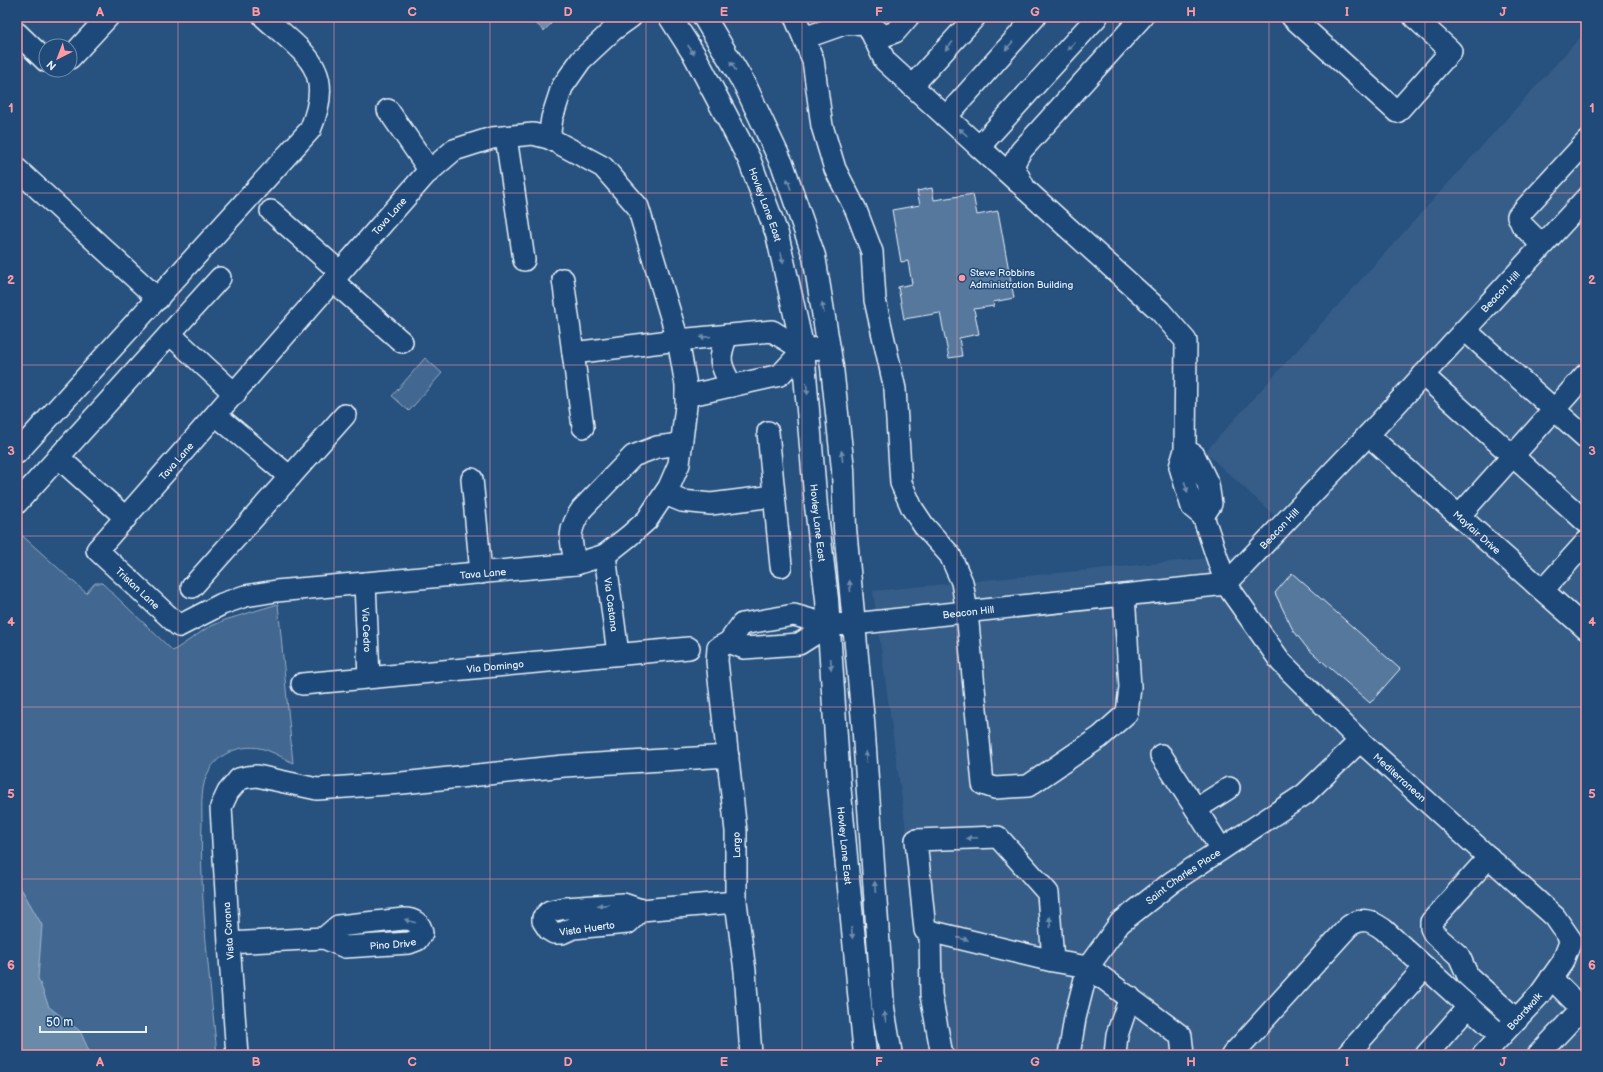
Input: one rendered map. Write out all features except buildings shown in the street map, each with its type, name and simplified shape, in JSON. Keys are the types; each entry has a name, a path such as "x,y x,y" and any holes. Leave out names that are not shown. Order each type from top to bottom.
{"main road":[{"name":"Hovley Lane East","path":"670,17 696,56 749,159 777,234 803,350 816,506 829,625 839,783 864,1055"},
{"path":"704,17 744,85 783,166 814,256 829,347 843,469 845,528 870,805 883,1008 891,1055"}],"street":[{"path":"78,49 108,17"},
{"path":"17,453 310,130 317,114 320,96 320,83 314,66 303,52 264,17"},
{"path":"549,138 552,118 562,87 581,60 613,30 631,17"},
{"path":"799,27 830,17"},
{"path":"866,20 884,36 895,32 908,17"},
{"path":"912,86 975,17"},
{"path":"946,117 1035,17"},
{"path":"979,147 1097,17"},
{"path":"1025,189 1013,165 1021,151 1142,17"},
{"path":"1292,17 1397,112 1451,51 1414,17"},
{"path":"799,27 844,24 866,20"},
{"path":"866,20 885,60 1025,189"},
{"path":"799,27 813,60 822,126 835,169 856,210 872,252 875,300 895,389 901,483 912,508 924,526 950,555 962,582 967,612 983,784 995,788 1028,786 1100,738 1127,713 1130,687 1124,595"},
{"path":"17,33 38,53"},
{"path":"388,110 430,171"},
{"name":"Tava Lane","path":"97,550 430,171 454,150 492,138 533,134 549,138 603,167 638,207 678,340 686,385 679,464 669,487 647,520 630,536 604,555 576,564 303,588 245,596 222,604 179,626"},
{"path":"506,136 524,260"},
{"path":"1542,245 1522,225 1518,216 1586,142"},
{"path":"17,168 158,299"},
{"name":"Mediterranean","path":"1025,189 1160,311 1186,341 1185,450 1180,467 1192,507 1203,516 1226,584 1281,662 1360,741 1555,916 1571,940 1556,971"},
{"name":"Beacon Hill","path":"853,624 1226,584 1368,435 1586,198"},
{"path":"271,212 402,342"},
{"path":"17,503 220,278"},
{"path":"563,279 583,426"},
{"path":"1465,330 1586,438"},
{"path":"573,353 678,340 772,331 803,350 829,347"},
{"path":"170,334 235,394"},
{"path":"727,335 721,358 723,370 732,386"},
{"path":"686,396 780,375 803,350"},
{"path":"1459,516 1586,374"},
{"path":"1423,375 1586,522"},
{"path":"192,587 345,414"},
{"path":"216,415 290,477"},
{"path":"768,432 781,566"},
{"name":"Mayfair Drive","path":"1368,435 1586,629"},
{"path":"576,564 570,540 576,518 582,509 633,456 657,446 681,444"},
{"path":"58,457 126,518"},
{"path":"472,479 481,573"},
{"path":"665,494 682,501 711,504 774,496"},
{"path":"1543,590 1586,542"},
{"name":"Tristan Lane","path":"97,550 179,626"},
{"name":"Via Castana","path":"604,555 618,654"},
{"name":"Via Cedro","path":"365,583 369,677"},
{"name":"Largo","path":"750,1055 745,971 736,902 736,831 717,661 718,648 729,642 742,624 794,615 829,625 853,624"},
{"name":"Largo","path":"729,642 744,648 798,644 829,625"},
{"name":"Via Domingo","path":"302,684 689,648"},
{"name":"Saint Charles Place","path":"1069,1055 1075,1018 1088,966 1120,923 1172,882 1305,794 1360,741"},
{"name":"Vista Corona","path":"237,1055 221,807 228,792 240,779 258,776 317,789 402,783 564,766 728,756"},
{"path":"1161,756 1221,849"},
{"path":"1196,809 1230,788"},
{"path":"1053,961 1048,893 998,837 916,840 925,930 1053,961 1088,966 1181,1036 1183,1055"},
{"path":"1489,857 1431,922 1431,928 1434,934 1459,956 1468,976 1517,1020"},
{"path":"641,910 736,902"},
{"path":"1232,1055 1349,926 1356,921 1365,920 1374,923 1383,929 1501,1036"},
{"path":"930,931 931,995 942,1055"},
{"path":"229,943 324,938"},
{"path":"1347,1055 1425,967"},
{"path":"1538,1055 1585,1009 1556,971"},
{"name":"Boardwalk","path":"1483,1055 1540,994 1556,971"},
{"path":"1115,1055 1117,1035 1130,998"},
{"path":"1426,1055 1469,1006"}],"shaded area":[{"path":"551,17 551,24 544,31 530,18"},
{"path":"1586,31 1586,1055 937,1055 873,591 1241,555 1276,517 1205,452"},
{"path":"425,358 442,373 409,411 392,396"},
{"path":"17,531 86,593 95,583 102,583 173,651 207,628 225,620 278,604 293,763 261,748 253,747 236,750 221,757 215,762 207,775 203,788 201,851 202,880 208,968 217,1055 17,1055"},
{"path":"17,887 22,890 42,925 38,978 49,1007 80,1031 91,1055 17,1055"}],"place":[{"name":"Steve Robbins Administration Building","path":"962,278"}]}
